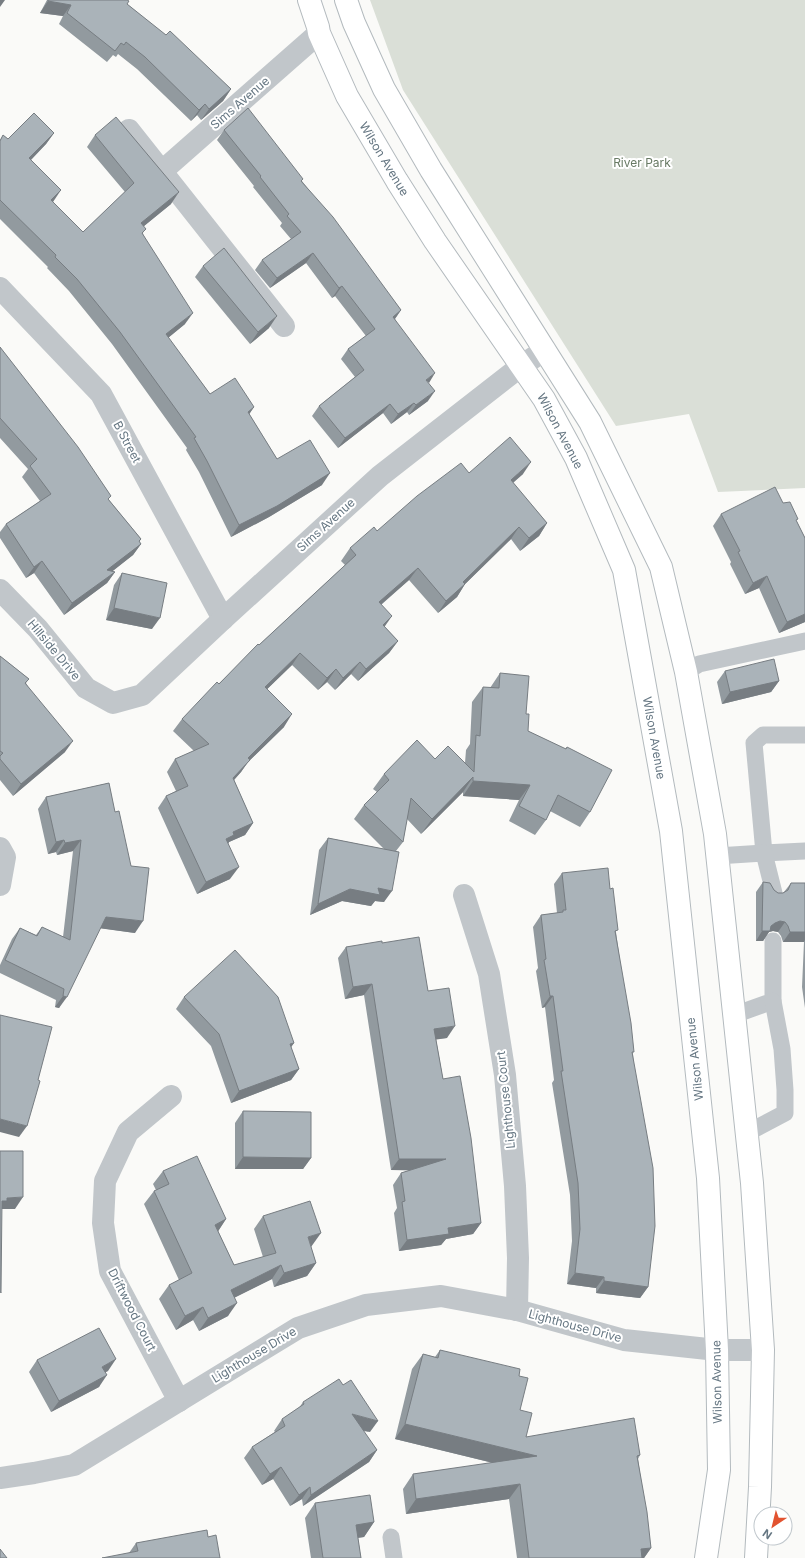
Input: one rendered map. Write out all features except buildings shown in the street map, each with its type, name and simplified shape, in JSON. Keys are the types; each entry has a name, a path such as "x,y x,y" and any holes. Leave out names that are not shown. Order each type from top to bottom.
{"main road":[{"name":"Wilson Avenue","path":"309,0 319,33 347,96 397,181 435,241 544,399 576,458 624,570 671,831 708,1178 718,1350 719,1470 706,1558"},
{"path":"346,0 354,23 384,89 427,164 590,422 661,567 686,672 715,834 752,1183 763,1350 760,1487 756,1558"}],"street":[{"name":"Sims Avenue","path":"162,172 319,33"},
{"path":"129,130 284,326"},
{"name":"B Street","path":"0,288 101,394 223,619"},
{"name":"Sims Avenue","path":"113,703 142,695 380,476 521,366 545,350"},
{"name":"Hillside Drive","path":"0,590 38,629 86,688 113,703"},
{"path":"0,848 5,857 0,885"},
{"name":"Lighthouse Court","path":"464,895 489,974 505,1075 516,1186 518,1258 517,1310"},
{"name":"Driftwood Court","path":"171,1096 128,1132 105,1181 102,1223 110,1271 179,1401"},
{"name":"Lighthouse Drive","path":"0,1478 34,1474 74,1464 298,1328 366,1305 441,1296 517,1310 624,1340 718,1350 763,1350"}],"lane":[{"path":"686,672 699,664 805,641"},
{"path":"774,893 764,853 754,743 763,735 805,735"},
{"path":"717,856 805,851"},
{"path":"747,1133 785,1113 782,1049 772,1001 773,941"},
{"path":"734,1015 772,1001"},
{"path":"391,1537 394,1558"}],"green space":[{"name":"River Park","path":"370,0 805,0 805,488 718,492 689,414 616,426 403,90"}]}
